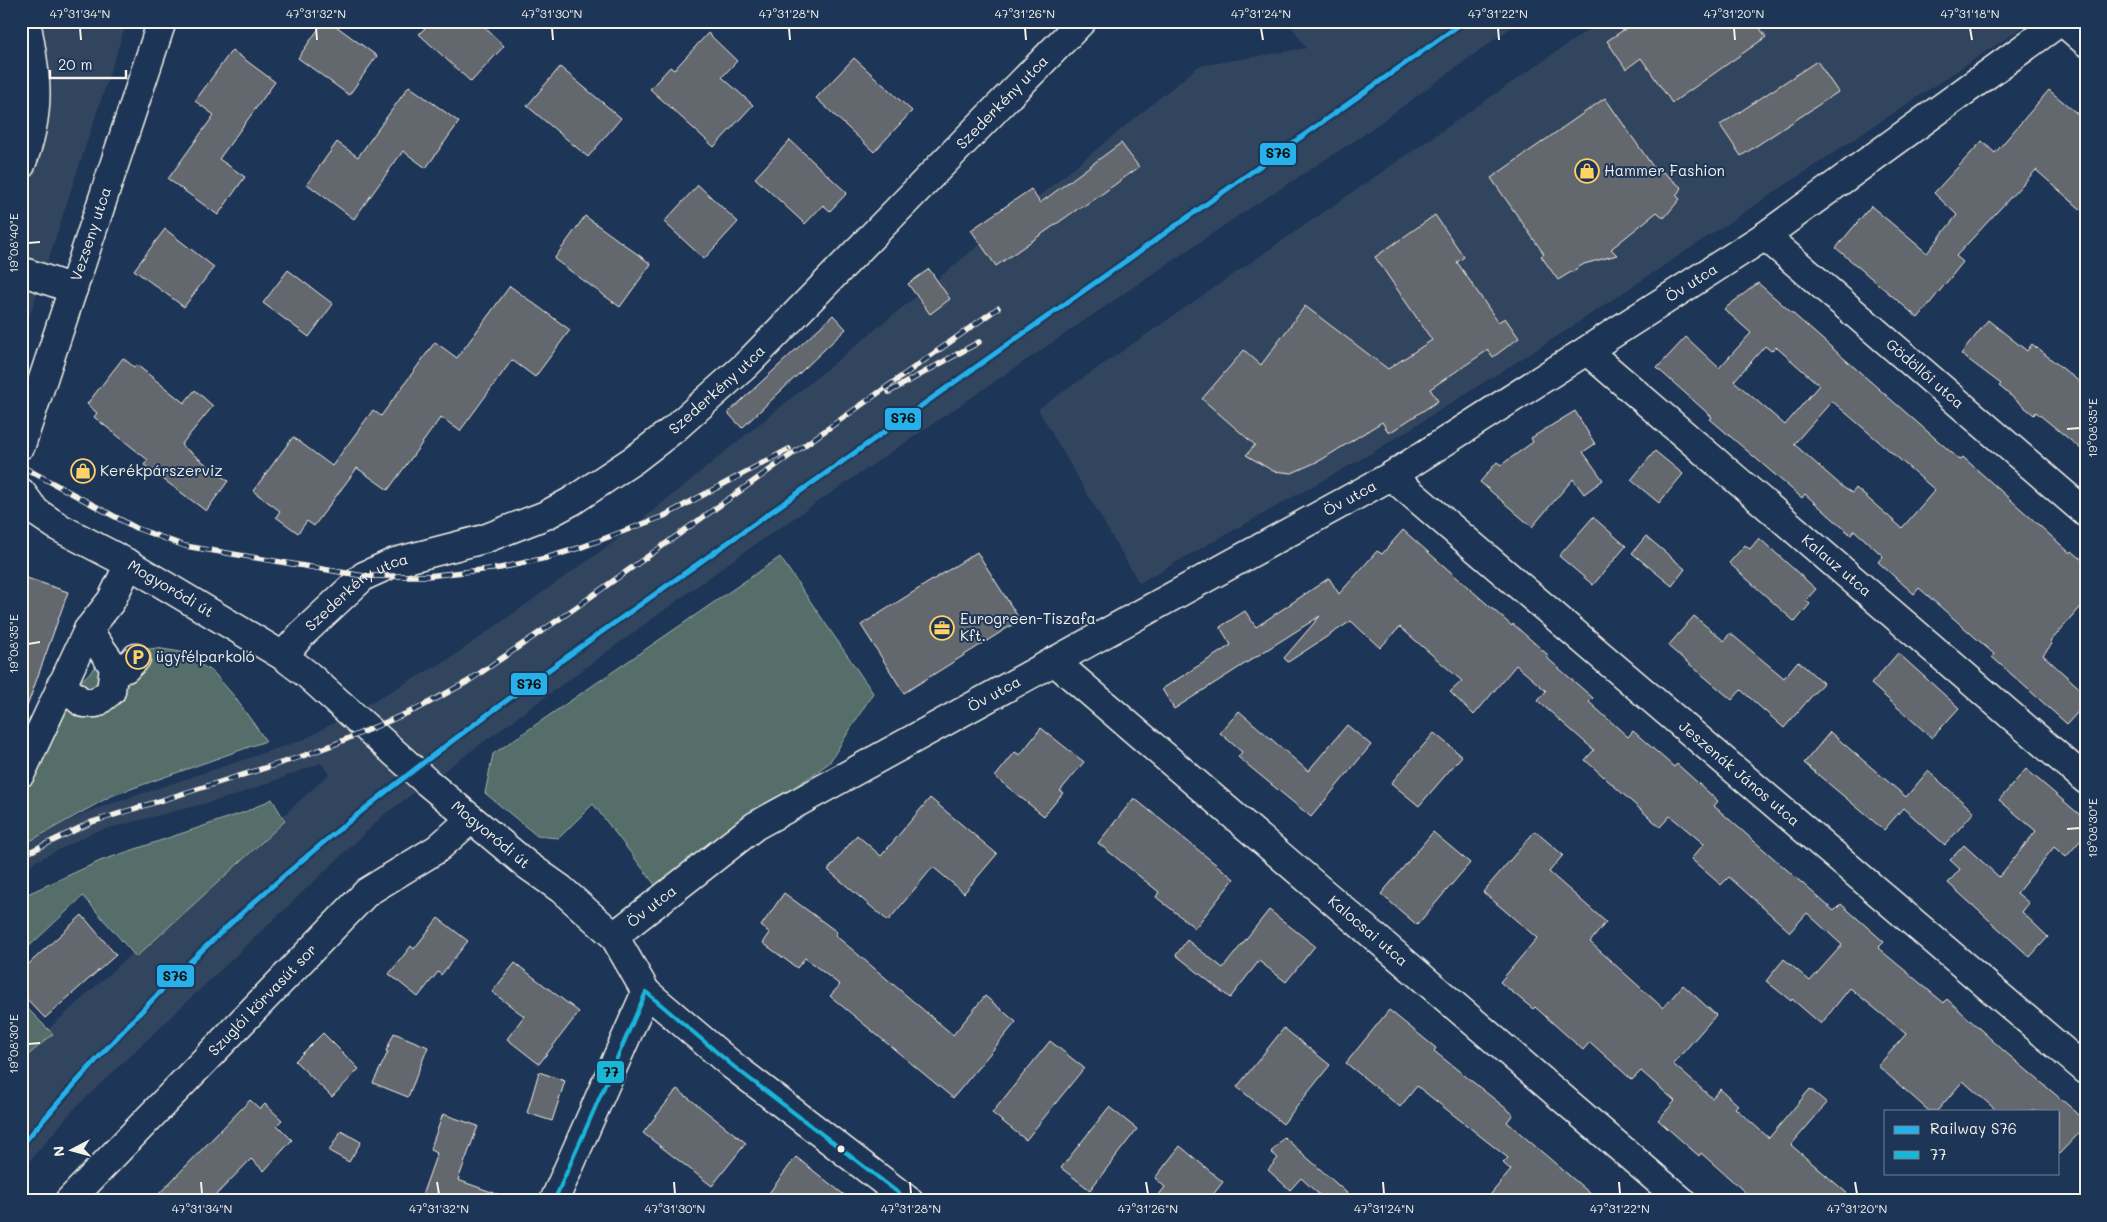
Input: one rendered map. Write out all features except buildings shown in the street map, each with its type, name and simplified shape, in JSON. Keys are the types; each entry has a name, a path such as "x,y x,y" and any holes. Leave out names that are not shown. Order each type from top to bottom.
{"street":[{"path":"21,165 28,147 36,115 37,87 26,21"},
{"name":"Vezseny utca","path":"21,446 162,21"},
{"name":"Szederkény utca","path":"283,656 302,634 364,576 395,562 484,539 546,515 572,501 620,469 674,428 746,365 1082,21"},
{"path":"2061,21 2086,42"},
{"name":"Öv utca","path":"614,936 755,826 1392,476 1765,236 2061,21"},
{"name":"Gödöllői utca","path":"1765,236 2086,513"},
{"path":"21,271 73,289"},
{"name":"Kalauz utca","path":"1587,351 2086,780"},
{"name":"Jeszenák János utca","path":"1392,476 2086,1070"},
{"name":"Mogyoródi út","path":"29,502 60,528 129,564 283,656 325,690 471,819 527,865 562,889 614,936 646,992 733,1066 908,1201"},
{"path":"21,773 88,630 111,601 129,564"},
{"path":"61,686 83,703 96,702 111,691 125,662 88,630"},
{"name":"Kalocsai utca","path":"1054,661 1682,1201"},
{"name":"Szuglói körvasút sor","path":"69,1201 367,892 437,849 471,819"},
{"path":"554,1201 646,992"}],"shaded area":[{"path":"21,21 127,21 21,342"},
{"path":"1297,21 1520,21 1362,136 1241,214 737,557 385,814 73,1110 21,1171 21,1054 329,774 321,763 234,796 94,832 21,869 21,843 90,811 305,739 449,659 618,539 1199,66 1306,48 1291,25"},
{"path":"1601,21 2032,21 1564,332 1372,453 1139,583 1038,409"}],"green space":[{"path":"780,557 873,693 829,763 656,886 593,804 559,838 537,836 485,793 493,754"},
{"path":"156,648 181,652 214,673 234,696 266,741 111,796 21,846 21,787 55,706 100,663 120,654"},
{"path":"272,799 285,821 136,957 83,896 21,954 21,897 100,861 245,812"},
{"path":"21,1002 53,1034 21,1061"}],"railway":[{"path":"21,856 92,822 300,757 335,744 419,708 467,682 558,620 998,308"},
{"path":"889,392 979,342"},
{"path":"21,466 136,528 185,546 364,576 427,576 500,568 546,558 582,547 664,516 789,449"}],"rail line":[{"name":"S76","path":"21,1146 127,1026 183,969 284,876 372,803 600,633 1465,21"}],"transit line":[{"name":"77","path":"554,1201 646,992 733,1066 909,1201"}],"place":[{"name":"Hammer Fashion","path":"1587,171"},
{"name":"Kerékpárszerviz","path":"83,471"},
{"name":"Eurogreen-Tiszafa Kft.","path":"942,628"},
{"name":"ügyfélparkoló","path":"138,657"}]}
